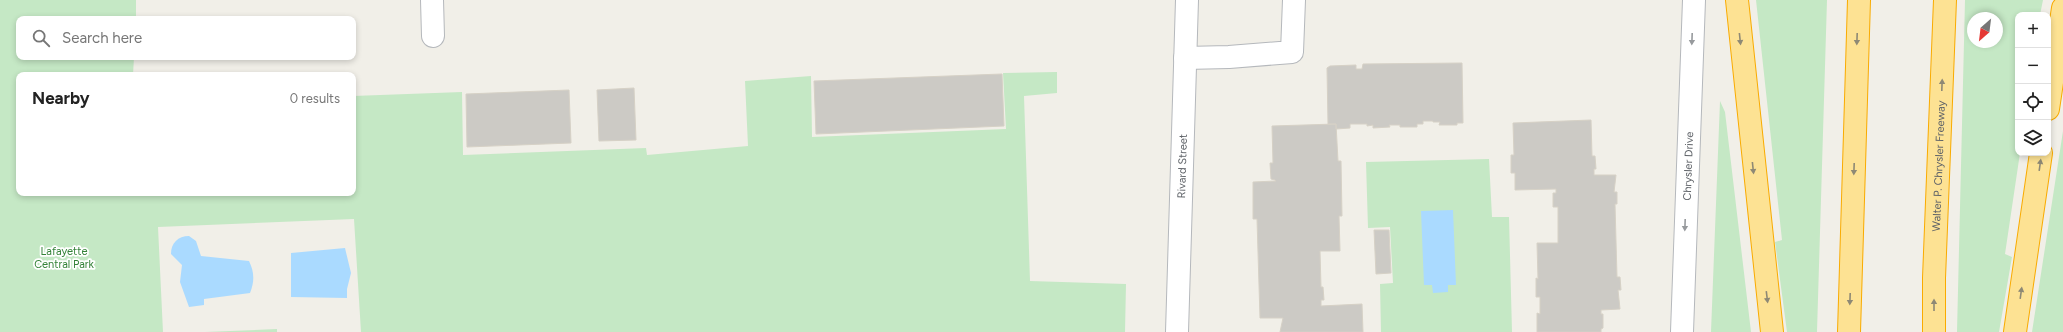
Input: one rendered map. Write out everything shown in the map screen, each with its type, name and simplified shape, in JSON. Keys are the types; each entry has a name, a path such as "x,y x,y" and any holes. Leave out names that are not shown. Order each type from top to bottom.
{"highway":[{"path":"1736,0 1772,332"},
{"path":"1849,332 1859,0"},
{"name":"Walter P. Chrysler Freeway","path":"1934,332 1934,278 1945,0"},
{"path":"2051,89 2063,8"},
{"path":"2015,332 2042,156"}],"street":[{"path":"432,0 434,36"},
{"name":"Rivard Street","path":"1177,332 1187,0"},
{"path":"1185,58 1229,57 1292,52 1294,0"},
{"name":"Chrysler Drive","path":"1682,332 1694,0"}],"green space":[{"name":"Lafayette Central Park","path":"0,0 136,0 136,16 16,16 16,60 134,60 133,72 16,72 16,196 356,196 356,96 462,92 463,155 646,148 647,155 748,146 745,81 811,76 812,137 1006,129 1003,73 1057,72 1057,93 1024,96 1030,281 1126,284 1125,332 361,332 354,219 158,227 163,332 0,332"},
{"path":"1756,0 1827,0 1817,332 1787,332 1775,242 1782,240"},
{"path":"1965,0 2043,0 2041,12 2015,12 2015,156 2020,156 2005,254 2012,257 1999,332 1957,332"},
{"path":"1720,101 1725,112 1751,332 1711,332"},
{"path":"2063,131 2063,332 2032,332"},
{"path":"1489,159 1492,217 1509,217 1512,332 1381,332 1380,284 1393,283 1390,227 1368,228 1366,162"},
{"path":"277,329 277,332 205,332"}],"water":[{"path":"1453,210 1456,285 1448,285 1448,292 1433,293 1432,285 1424,285 1421,211"},
{"path":"189,236 196,241 201,256 249,261 253,276 253,284 250,293 204,299 204,305 189,307 180,282 182,265 171,254 171,250 174,243 178,239"},
{"path":"345,248 351,273 347,289 347,298 291,297 291,253"}],"building":[{"path":"1462,63 1463,123 1457,123 1457,125 1439,125 1440,122 1423,121 1423,124 1417,124 1417,127 1400,127 1400,125 1389,125 1390,127 1373,128 1373,125 1367,126 1367,124 1350,124 1350,128 1336,129 1336,124 1328,124 1327,68 1330,66 1356,65 1356,69 1362,69 1363,64"},
{"path":"1002,74 1004,126 816,134 814,81"},
{"path":"634,88 636,140 599,141 597,90"},
{"path":"569,90 571,143 467,147 466,94"},
{"path":"1591,120 1592,156 1595,156 1596,169 1594,169 1594,175 1616,175 1614,192 1617,192 1617,204 1615,204 1617,277 1620,277 1621,290 1618,290 1620,309 1601,310 1601,314 1603,314 1603,328 1601,329 1601,332 1537,332 1537,313 1540,314 1540,297 1536,297 1536,278 1538,279 1537,243 1558,243 1558,207 1553,207 1553,193 1556,193 1556,189 1515,190 1515,173 1511,173 1511,155 1514,155 1513,123"},
{"path":"1336,124 1338,161 1341,161 1342,216 1339,216 1340,251 1320,251 1321,287 1323,287 1324,300 1321,300 1321,306 1362,304 1363,332 1280,332 1283,318 1260,318 1257,219 1253,219 1253,182 1276,181 1271,179 1270,163 1273,163 1272,126"},
{"path":"1374,230 1389,230 1391,273 1376,274"}]}
